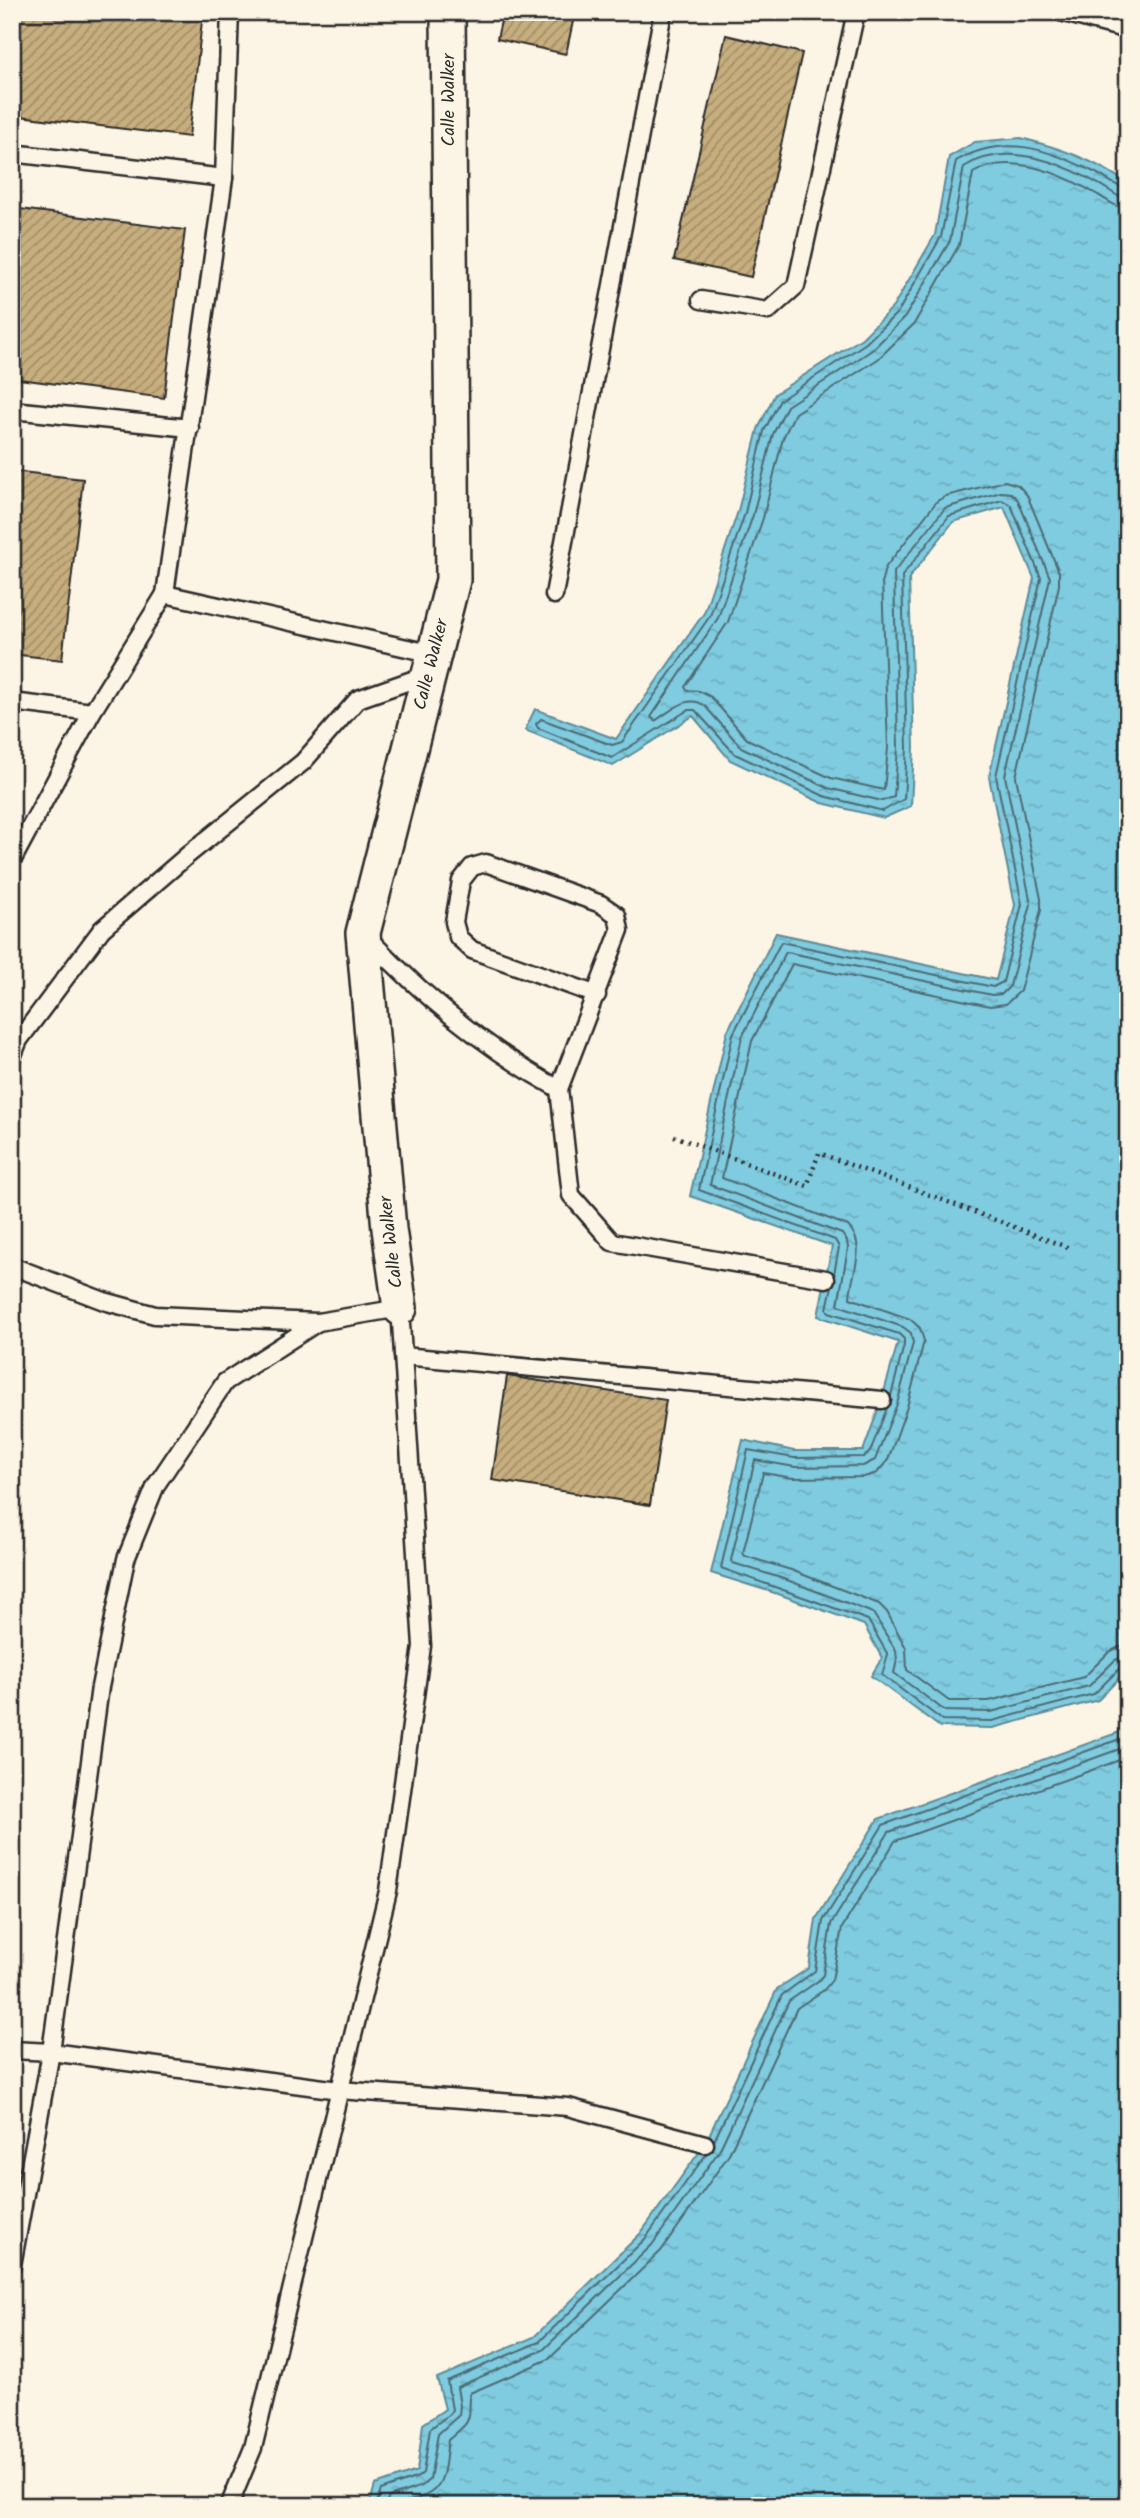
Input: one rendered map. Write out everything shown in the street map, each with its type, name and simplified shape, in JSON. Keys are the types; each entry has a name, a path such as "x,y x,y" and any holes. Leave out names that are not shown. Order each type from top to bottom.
{"street":[{"name":"Calle Walker","path":"400,1308 389,1229 363,933 453,580 448,12"}],"lane":[{"path":"12,860 92,712 165,594 224,178 230,12"},
{"path":"554,595 663,12"},
{"path":"701,300 768,311 796,286 856,12"},
{"path":"1061,12 1128,30"},
{"path":"12,153 224,178"},
{"path":"12,410 190,428"},
{"path":"165,594 432,664"},
{"path":"12,1057 19,1040 102,929 303,762 358,699 432,664"},
{"path":"12,702 92,712"},
{"path":"597,995 472,950 458,937 454,922 461,881 472,867 486,863 601,904 617,915 620,929 597,995 559,1089 570,1195 612,1242 826,1279"},
{"path":"363,933 420,991 526,1071 559,1089"},
{"path":"12,1266 104,1301 155,1315 318,1322 400,1308 422,1646 387,1891 253,2448 229,2506"},
{"path":"12,2265 51,2052 100,1687 127,1559 156,1485 225,1382 318,1322"},
{"path":"403,1356 883,1399"},
{"path":"12,2050 51,2052 340,2090 568,2107 705,2144"}],"path":[{"path":"674,1136 807,1186 819,1153 1072,1250"}],"water":[{"path":"1021,138 1077,156 1128,184 1128,1669 1098,1700 993,1728 940,1727 871,1676 882,1658 864,1625 711,1573 743,1440 794,1451 863,1451 882,1399 898,1342 818,1316 832,1246 690,1196 727,1032 776,933 996,980 1015,905 989,777 1034,578 1004,507 953,522 909,578 914,748 911,806 884,818 822,803 730,760 693,716 613,766 525,730 535,709 616,739 704,613 738,511 758,429 775,394 862,338 893,307 935,235 949,157 975,142"},
{"path":"1128,1729 1128,2506 369,2506 375,2485 417,2471 423,2424 445,2409 437,2378 534,2337 640,2234 705,2144 777,1989 809,1968 816,1919 878,1819"}],"building":[{"path":"12,12 203,12 189,137 12,115"},
{"path":"503,12 575,12 566,54 497,39"},
{"path":"726,35 802,53 751,277 674,260"},
{"path":"12,208 185,230 164,398 12,378"},
{"path":"12,471 83,479 62,660 12,654"},
{"path":"507,1376 666,1400 650,1505 492,1480"}]}
